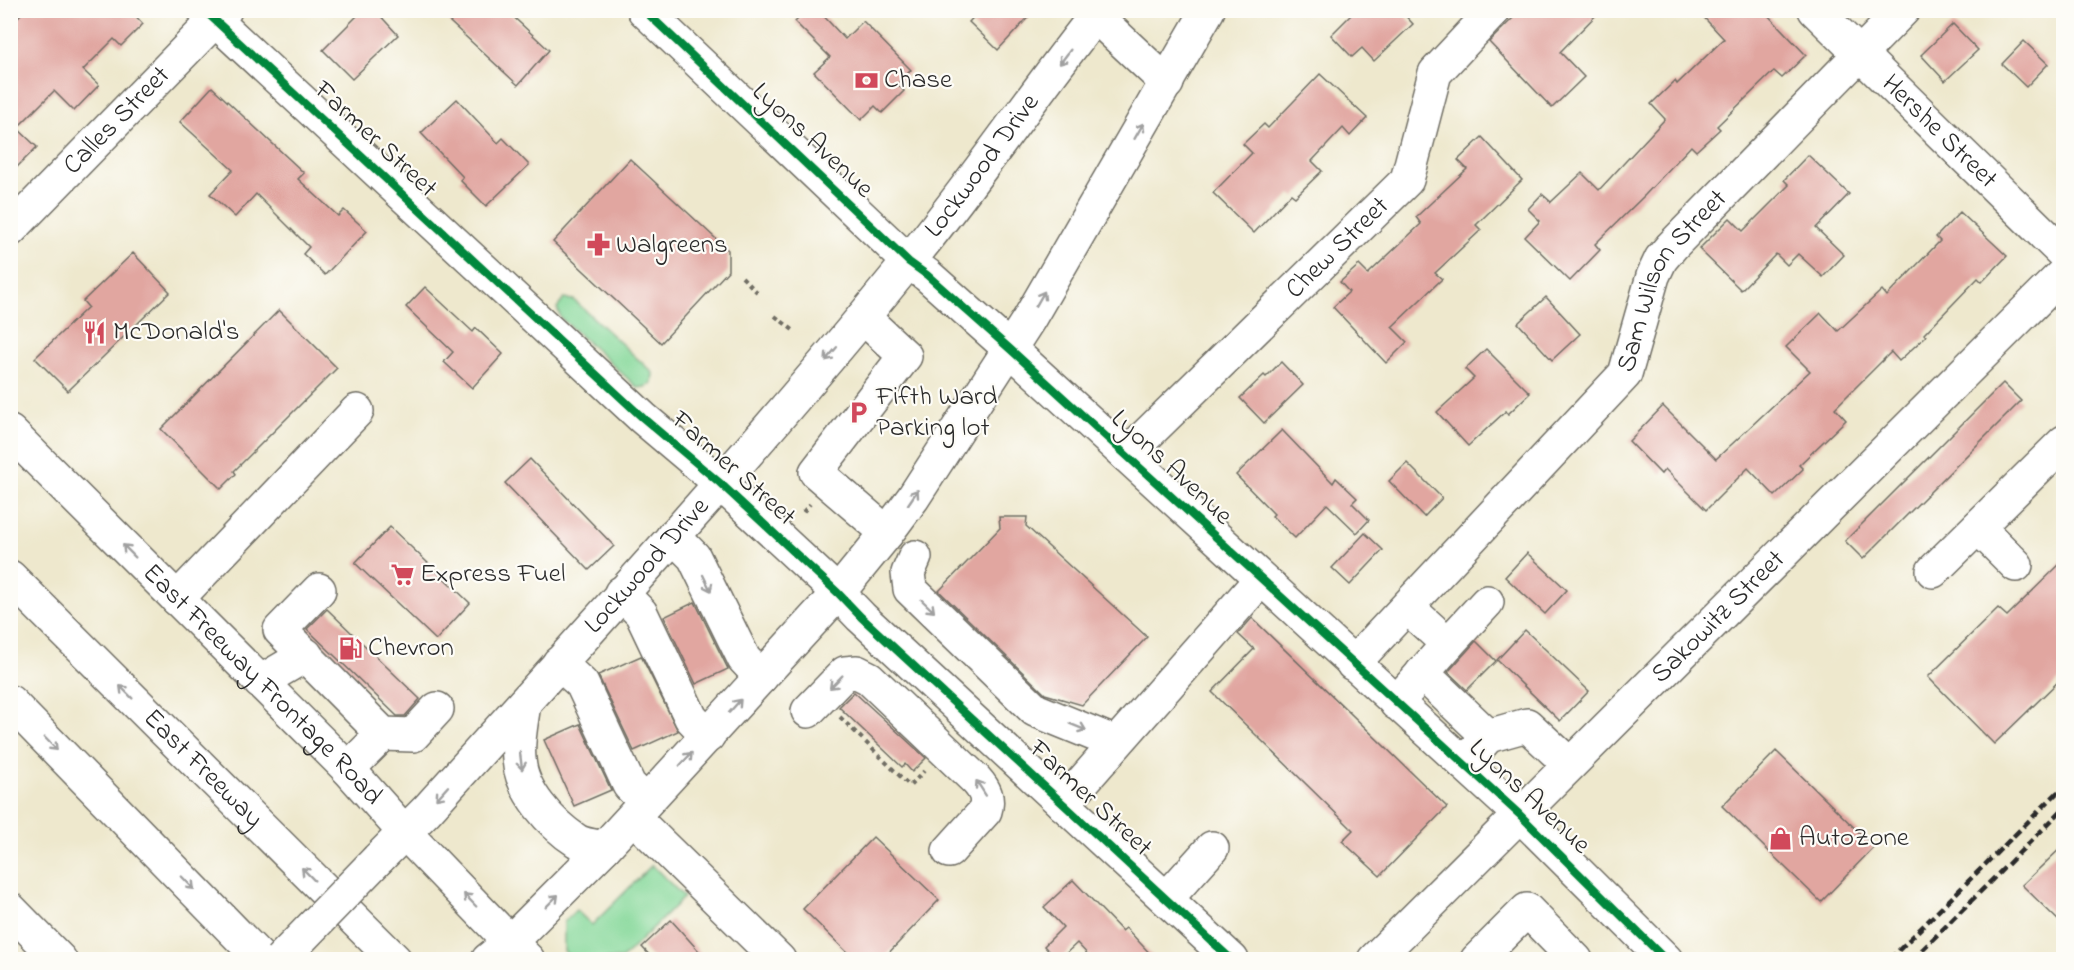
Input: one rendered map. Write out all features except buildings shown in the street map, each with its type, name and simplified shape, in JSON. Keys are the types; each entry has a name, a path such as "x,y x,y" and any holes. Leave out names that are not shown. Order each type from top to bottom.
{"main road":[{"name":"Lyons Avenue","path":"644,10 909,262 927,275 1010,349 1519,814 1666,960"},
{"path":"509,954 603,848 838,593 913,498 1010,349 1208,10"},
{"name":"Chew Street","path":"1126,455 1407,180 1435,73 1494,10"},
{"name":"Hershe Street","path":"1815,10 2064,254"},
{"name":"Sam Wilson Street","path":"1353,664 1625,374 1653,276 1661,259 1903,10"},
{"name":"Lockwood Drive","path":"280,960 405,833 524,703 720,483 863,317 909,262 1095,13"},
{"path":"1095,13 1167,83"},
{"name":"Calles Street","path":"16,214 215,14"},
{"name":"Farmer Street","path":"215,14 643,418 720,483 861,617 1232,960"},
{"name":"Sakowitz Street","path":"1374,960 2064,273"},
{"path":"863,317 905,356 816,472 887,533"},
{"path":"177,599 357,411"},
{"name":"East Freeway Frontage Road","path":"10,432 348,769 509,954"},
{"path":"1934,571 2064,442"},
{"path":"1978,527 2016,565"},
{"path":"673,536 694,557 744,659 761,677"},
{"path":"915,557 908,573 910,589 1035,710 1116,743"},
{"name":"East Freeway","path":"10,577 394,960"},
{"path":"1063,804 1261,579"},
{"path":"319,590 280,630 383,734 413,735 438,709"},
{"path":"621,593 641,613 691,718 708,736"},
{"path":"1396,703 1487,602"},
{"path":"1407,607 1448,644"},
{"path":"260,682 306,656"},
{"path":"560,663 582,684 639,809 779,960"},
{"path":"822,712 845,673 856,672 869,678 976,780 987,796 985,812 949,851"},
{"path":"1422,673 1488,736"},
{"path":"10,702 262,960"},
{"path":"524,703 519,759 525,782 539,805 559,826 579,842 603,848"},
{"path":"1464,764 1488,736 1527,725 1569,764"},
{"path":"348,769 383,734"},
{"path":"1167,898 1212,848"},
{"path":"1477,960 1527,910 1576,960"},
{"path":"15,923 60,960"}],"path":[{"path":"742,277 757,292"},
{"path":"775,316 793,330"},
{"path":"822,712 910,786 927,769"}],"green space":[{"path":"564,299 574,300 653,373 652,383 638,388 561,318 557,308"},
{"path":"652,865 684,897 622,959 572,959 564,951 564,922 576,910 592,925"}],"railway":[{"path":"1889,960 2064,786"},
{"path":"1912,960 2064,808"}],"cycle path":[{"path":"204,10 643,418 720,483 861,617 1232,960"},
{"path":"644,10 909,262 927,275 1010,349 1519,814 1666,960"}],"place":[{"name":"Chase","path":"866,80"},
{"name":"Walgreens","path":"598,245"},
{"name":"McDonald's","path":"95,332"},
{"name":"Fifth Ward Parking lot","path":"858,413"},
{"name":"Express Fuel","path":"402,574"},
{"name":"Chevron","path":"350,648"},
{"name":"AutoZone","path":"1781,838"}]}
